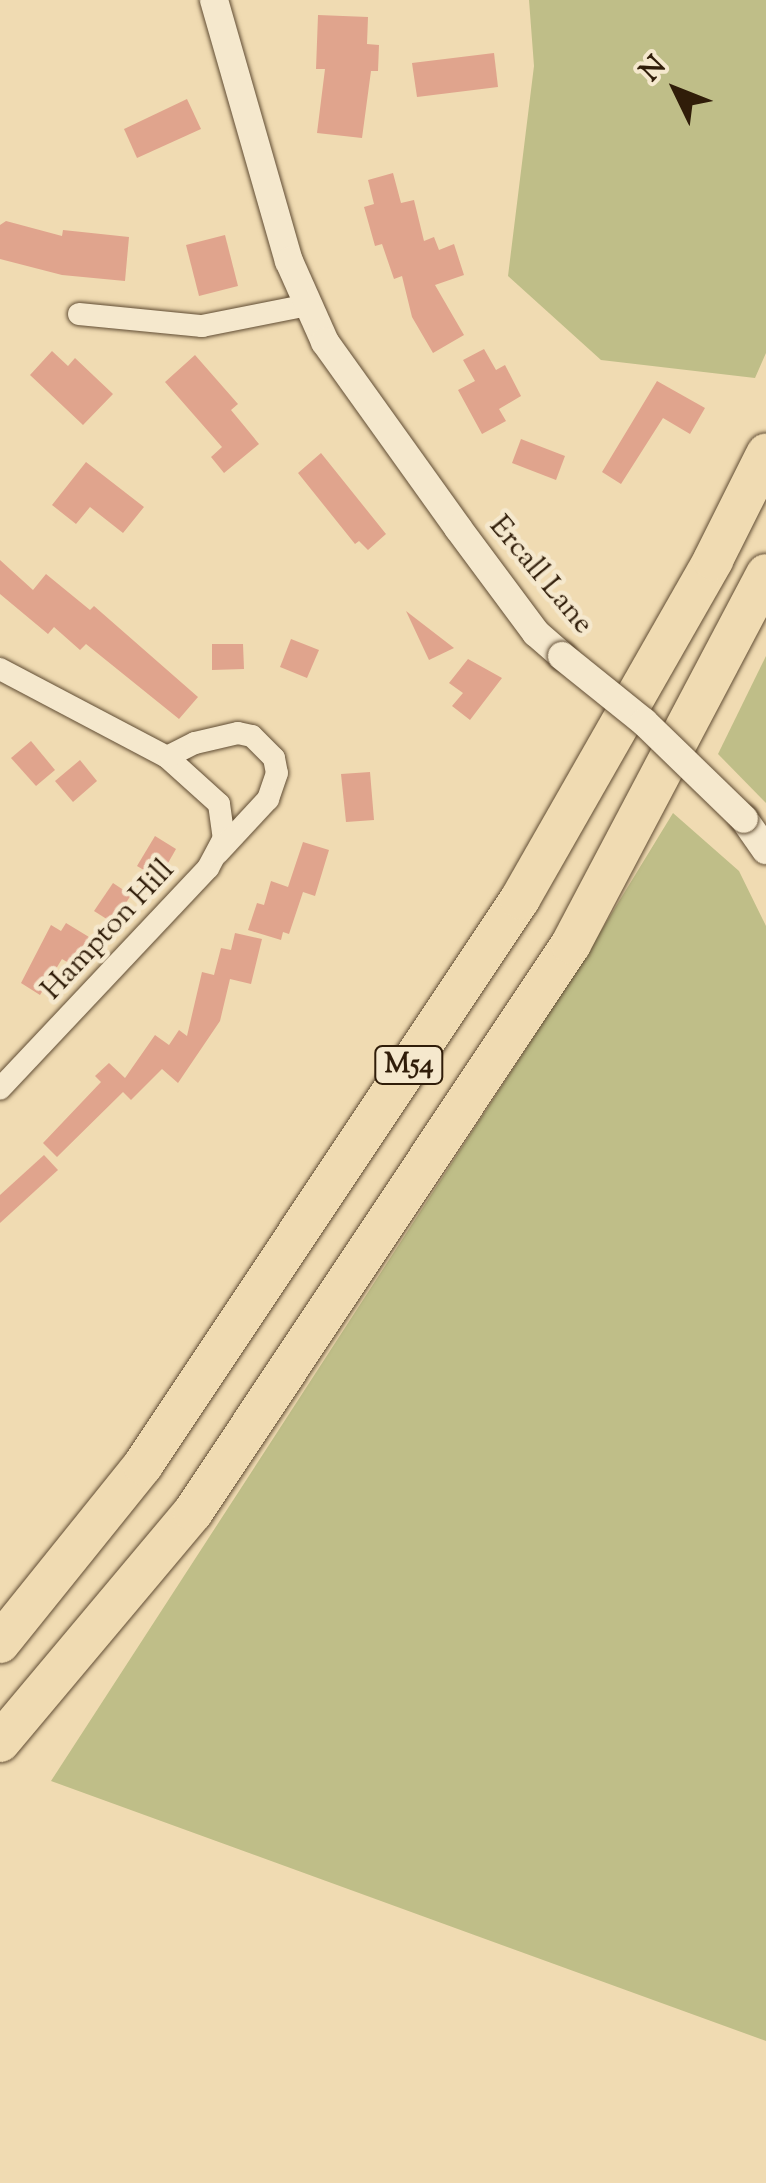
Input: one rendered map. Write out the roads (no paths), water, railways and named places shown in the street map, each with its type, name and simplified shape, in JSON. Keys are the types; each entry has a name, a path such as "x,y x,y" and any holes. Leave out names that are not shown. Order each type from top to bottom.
{"highway":[{"name":"M54","path":"0,1643 143,1465 520,899 713,560 766,454"},
{"name":"M54","path":"0,1742 193,1512 571,944 766,574"}],"street":[{"name":"Ercall Lane","path":"214,0 290,261 325,342 536,633 644,722 744,819 766,850"},
{"path":"79,314 202,326 308,305"},
{"name":"Hampton Hill","path":"0,669 167,757 219,804 224,838 217,854"},
{"name":"Hampton Hill","path":"0,1089 268,799 276,773 274,758 252,736 238,733 194,742 167,757"}]}
